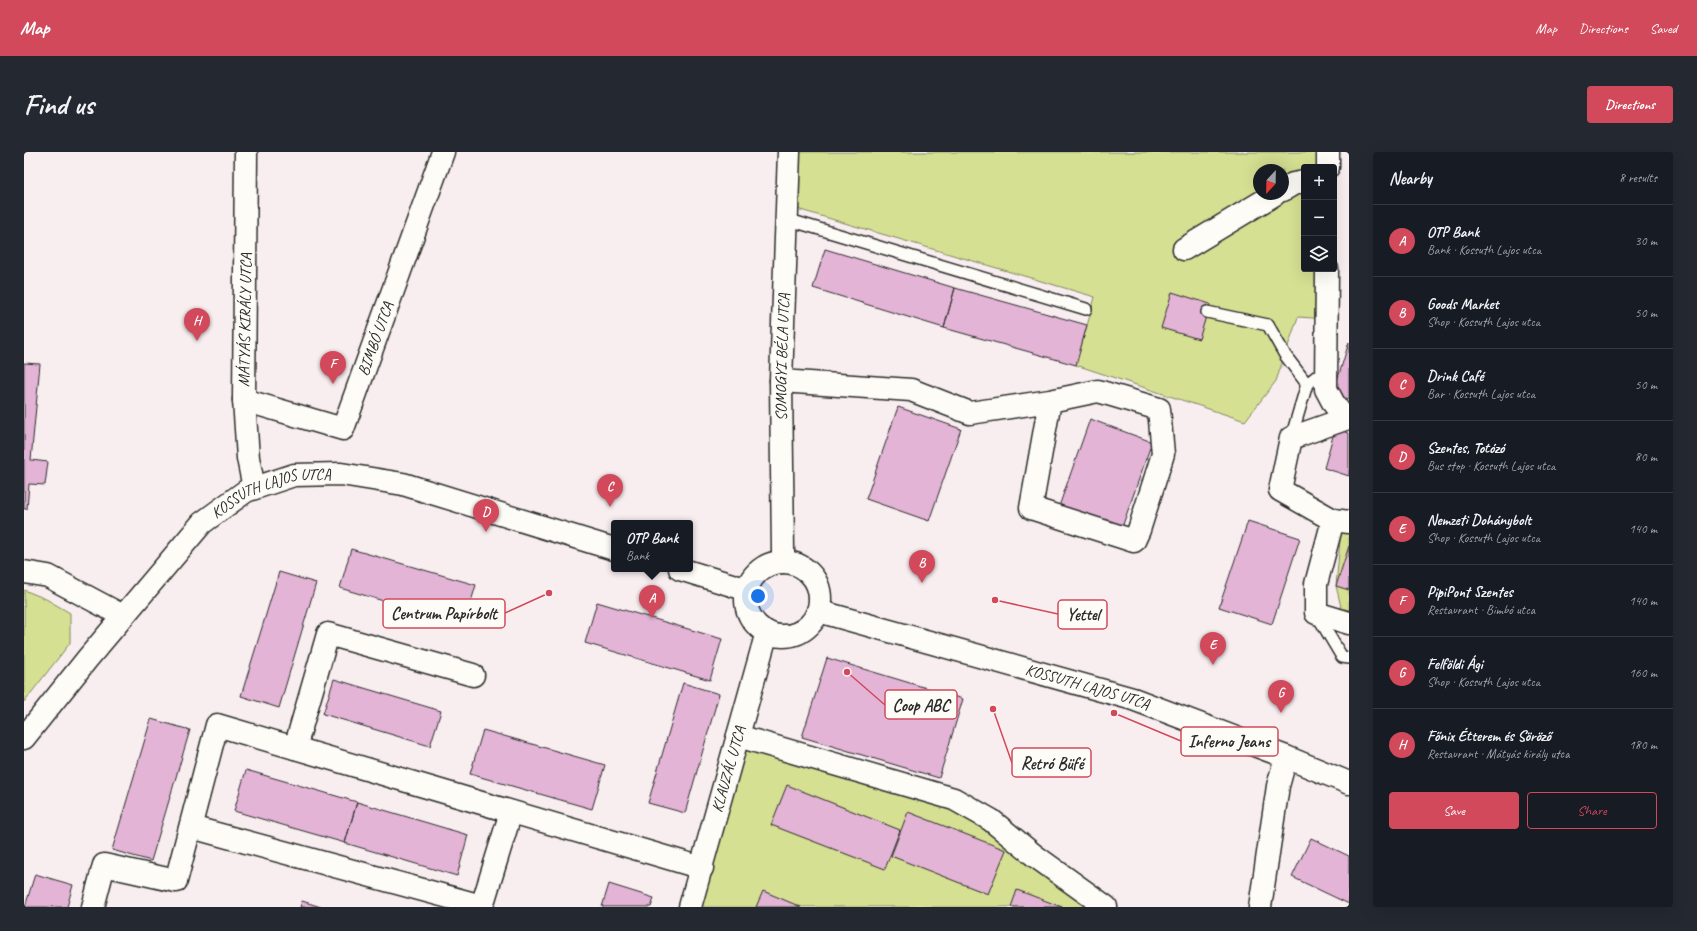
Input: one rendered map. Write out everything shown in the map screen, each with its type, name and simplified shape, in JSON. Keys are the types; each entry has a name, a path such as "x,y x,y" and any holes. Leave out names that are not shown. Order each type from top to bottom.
{"street":[{"name":"MÁTYÁS KIRÁLY UTCA","path":"246,152 244,400 248,458 254,488"},
{"name":"BIMBÓ UTCA","path":"244,400 343,429 443,152"},
{"name":"SOMOGYI BÉLA UTCA","path":"782,562 781,381 789,152"},
{"path":"1328,152 1328,164"},
{"path":"1289,186 1301,183"},
{"path":"1184,249 1265,200"},
{"path":"1327,272 1326,389 1334,404 1347,420 1291,438 1280,490 1341,521 1316,584 1316,613 1349,623"},
{"path":"781,381 911,390 970,413 1050,401 1098,391 1159,409 1164,454 1134,541 1031,508 1050,401"},
{"name":"KOSSUTH LAJOS UTCA","path":"24,738 123,616 202,523 246,490 294,475 341,474 403,484 611,548"},
{"path":"782,562 791,562 801,566 810,573 816,582 820,593 818,611 812,623 804,630 785,636 767,632 750,616 747,606 750,583 757,573 767,566 782,562"},
{"path":"24,572 48,576 123,616"},
{"path":"690,572 748,590"},
{"name":"KOSSUTH LAJOS UTCA","path":"818,611 1133,699 1286,757 1349,783"},
{"name":"KLAUZÁL UTCA","path":"690,907 767,632"},
{"path":"295,748 328,634 473,675"},
{"path":"93,907 104,865 176,881 217,725 702,868"},
{"path":"738,736 954,799 991,820 1035,856 1106,907"},
{"path":"1260,907 1278,786 1286,757"},
{"path":"191,827 482,906 511,812"}],"lane":[{"path":"786,219 1086,309"},
{"path":"1207,312 1268,325 1285,355 1307,384"},
{"path":"1291,438 1307,384 1326,368"},
{"path":"1316,613 1342,657 1349,658"}],"green space":[{"path":"789,152 1328,152 1328,164 1301,164 1301,272 1327,272 1327,319 1298,317 1276,381 1245,421 1076,365 1095,297 787,206"},
{"path":"1341,529 1349,530 1349,616 1343,615 1336,586"},
{"path":"24,590 46,599 70,613 70,643 24,702"},
{"path":"738,736 954,799 1105,907 690,907"}],"building":[{"path":"825,249 955,288 944,328 813,288"},
{"path":"955,288 1087,325 1076,365 944,328"},
{"path":"1172,292 1210,304 1199,339 1161,328"},
{"path":"1349,342 1349,399 1333,394"},
{"path":"24,363 40,364 31,460 48,462 45,485 29,484 27,509 24,509"},
{"path":"898,407 961,429 929,521 866,499"},
{"path":"1090,419 1152,442 1120,533 1057,512"},
{"path":"1335,429 1349,433 1349,476 1324,468"},
{"path":"1248,521 1300,538 1272,624 1219,607"},
{"path":"1349,546 1349,590 1336,586"},
{"path":"351,549 476,585 464,625 340,588"},
{"path":"279,572 316,583 279,708 241,696"},
{"path":"597,602 722,639 710,680 585,643"},
{"path":"827,658 963,699 939,778 802,737"},
{"path":"334,679 441,711 430,746 323,714"},
{"path":"683,683 719,694 685,813 648,803"},
{"path":"151,719 190,730 151,861 112,850"},
{"path":"483,730 605,765 592,809 470,774"},
{"path":"246,770 357,802 345,843 234,811"},
{"path":"787,785 900,830 885,869 771,825"},
{"path":"357,802 468,835 457,876 345,843"},
{"path":"908,812 1006,850 988,894 891,856"},
{"path":"1311,838 1349,856 1349,904 1292,877"},
{"path":"35,874 73,885 67,907 25,907"},
{"path":"609,884 654,898 651,907 602,907"},
{"path":"1017,890 1062,907 1011,907"},
{"path":"763,891 801,907 756,907"},
{"path":"302,901 321,907 300,907"}],"place":[{"name":"Főnix Étterem és Söröző","path":"197,341"},
{"name":"PipiPont Szentes","path":"333,384"},
{"name":"Drink Café","path":"610,507"},
{"name":"Szentes, Totózó","path":"486,532"},
{"name":"Goods Market","path":"922,583"},
{"name":"Centrum Papírbolt","path":"549,593"},
{"name":"Yettel","path":"995,600"},
{"name":"OTP Bank","path":"652,618"},
{"name":"Nemzeti Dohánybolt","path":"1213,665"},
{"name":"Coop ABC","path":"847,672"},
{"name":"Retró Büfé","path":"993,709"},
{"name":"Inferno Jeans","path":"1114,713"},
{"name":"Felföldi Ági","path":"1281,713"}]}
